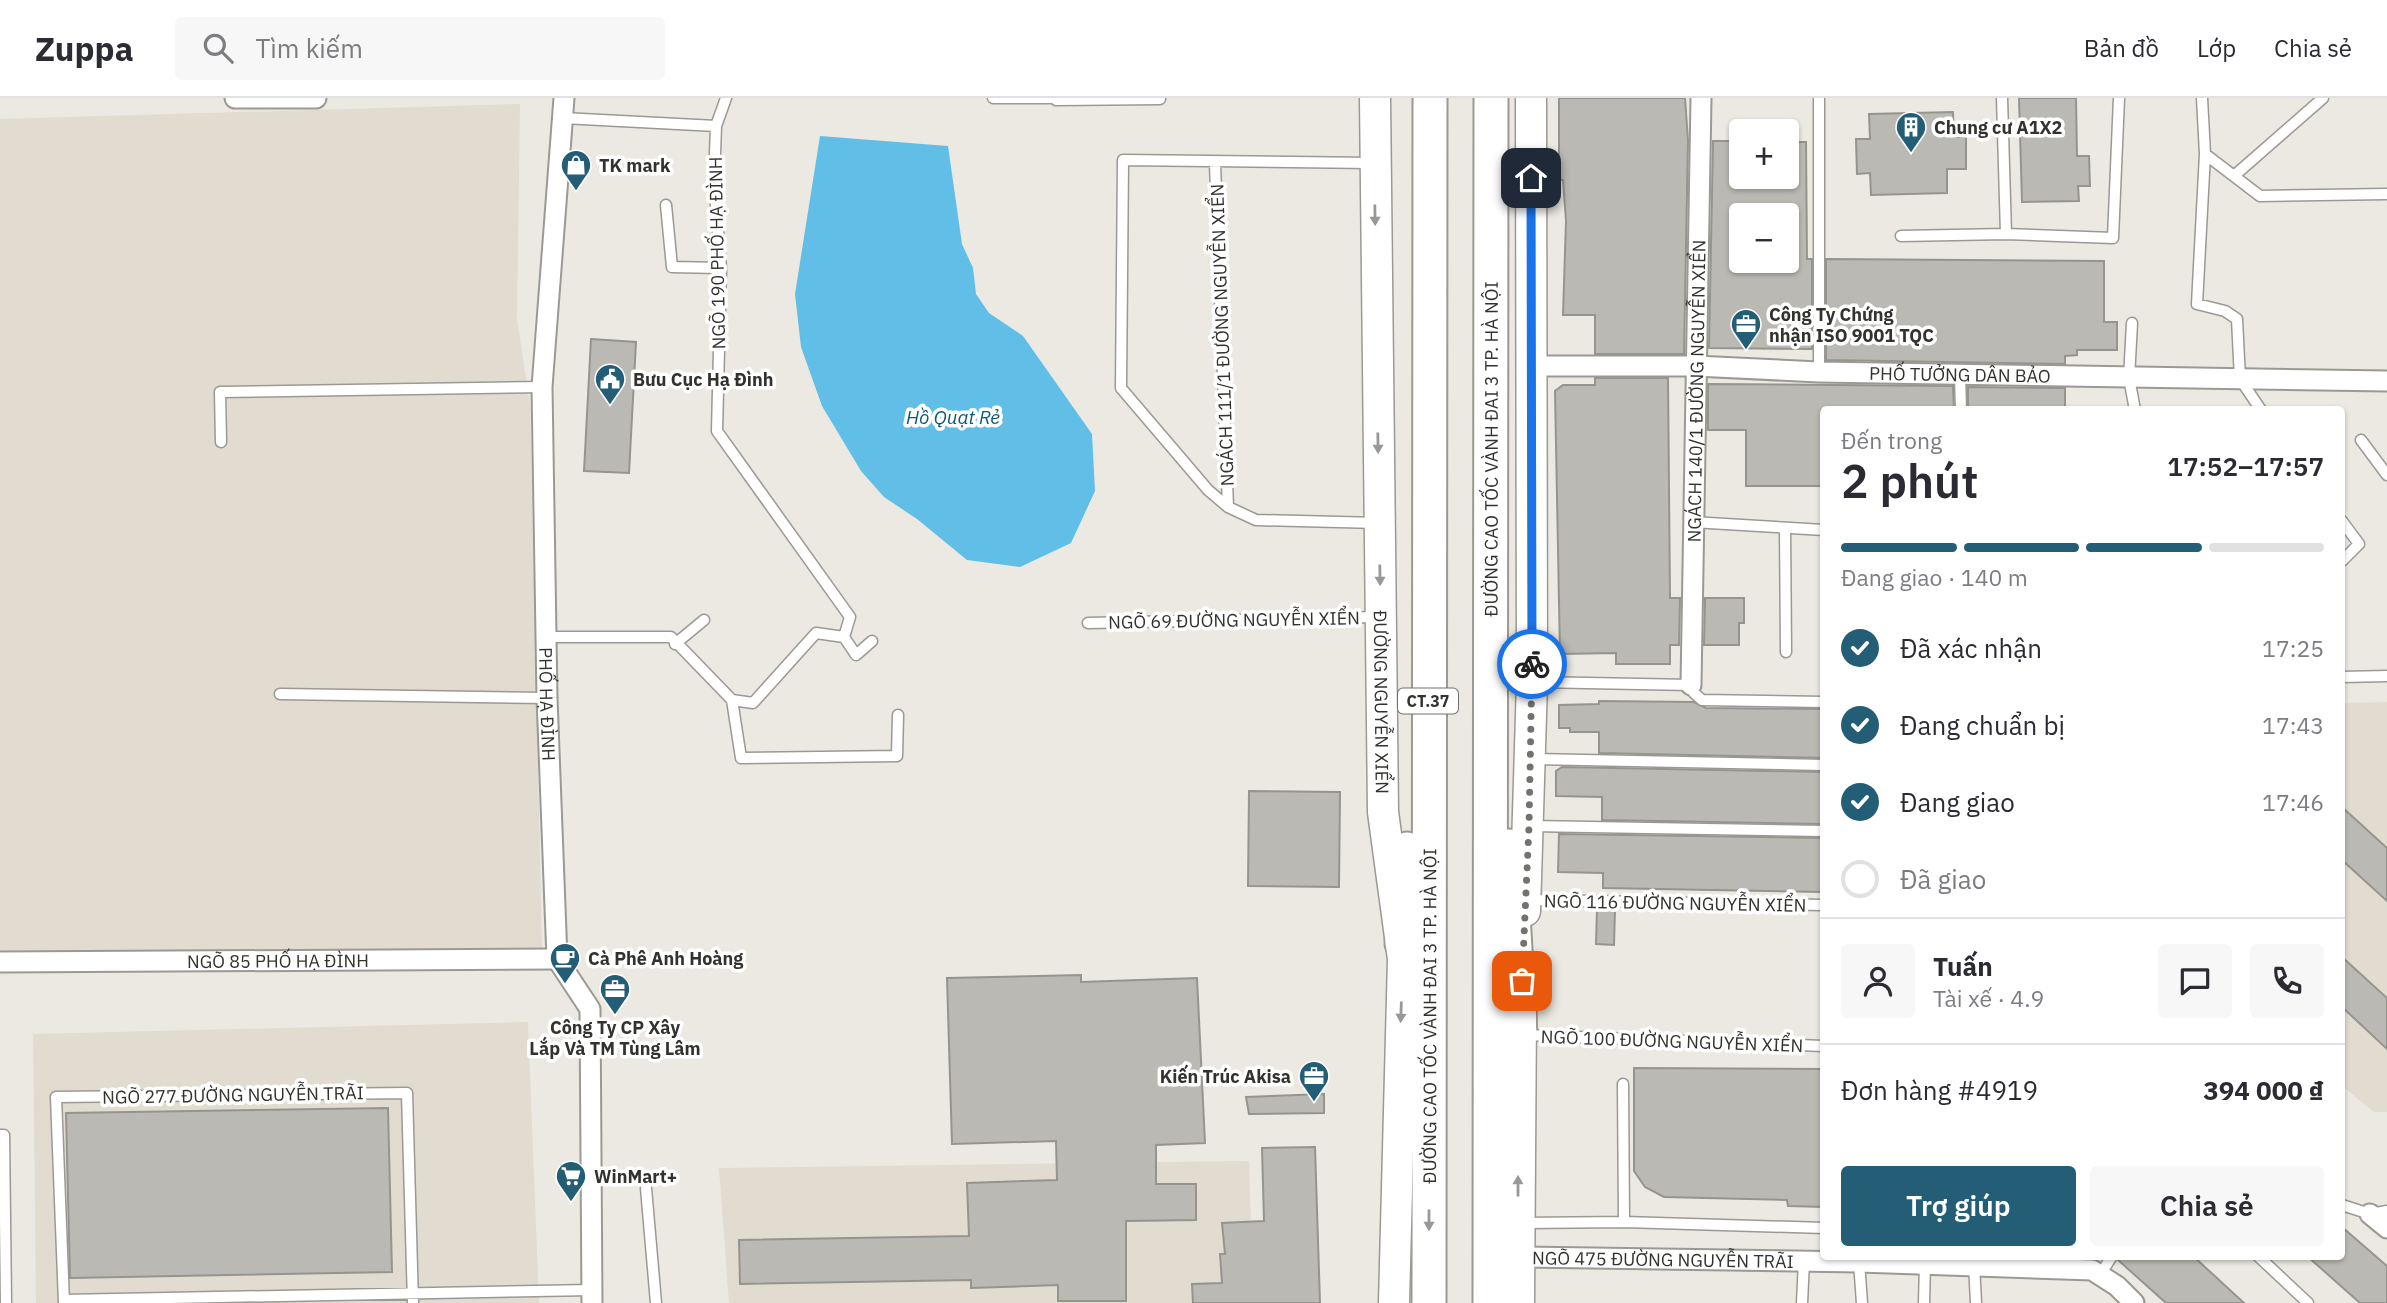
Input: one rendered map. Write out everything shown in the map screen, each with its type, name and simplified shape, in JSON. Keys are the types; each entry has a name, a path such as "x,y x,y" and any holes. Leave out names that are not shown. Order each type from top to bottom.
{"highway":[{"path":"1402,943 1408,824 1408,98"},
{"name":"ĐƯỜNG CAO TỐC VÀNH ĐAI 3 TP. HÀ NỘI","path":"1429,1303 1430,98"},
{"name":"ĐƯỜNG CAO TỐC VÀNH ĐAI 3 TP. HÀ NỘI","path":"1490,98 1490,1303"},
{"path":"1513,98 1521,374 1509,839 1520,1035"}],"main road":[{"name":"ĐƯỜNG NGUYỄN XIỂN","path":"1375,98 1383,812 1402,943 1394,1303"},
{"path":"1497,1303 1501,98"},
{"path":"1519,1303 1520,1035 1532,682 1521,374 1531,98"}],"street":[{"path":"235,98 316,98"},
{"name":"NGÁCH 140/1 ĐƯỜNG NGUYỄN XIỂN","path":"1691,685 1701,98"},
{"name":"PHỐ HẠ ĐÌNH","path":"557,959 547,698 542,387 564,108"},
{"name":"PHỐ TƯỞNG DÂN BẢO","path":"1521,374 1695,366 1819,372 2387,381"},
{"path":"557,959 590,1009 592,1296"},
{"name":"NGÕ 85 PHỐ HẠ ĐÌNH","path":"0,962 557,959"},
{"path":"2379,1212 2387,1228"},
{"name":"NGÕ 475 ĐƯỜNG NGUYỄN TRÃI","path":"1518,1257 1925,1264 1974,1261 2092,1270 2118,1286 2134,1303"}],"lane":[{"name":"NGÕ 190 PHỐ HẠ ĐÌNH","path":"726,98 716,126 714,180 721,268 717,431 850,617 844,637"},
{"path":"993,98 1160,99"},
{"path":"1819,98 1819,372"},
{"path":"2002,98 2006,234"},
{"path":"1901,236 2006,234 2113,238 2119,98"},
{"path":"2202,98 2205,154 2197,304 2224,311 2237,319 2239,379 2258,406"},
{"path":"2235,175 2323,98"},
{"path":"564,108 716,126"},
{"path":"2205,154 2260,196 2387,194"},
{"path":"1374,163 1214,164 1123,160 1121,388 1208,490 1228,507 1256,520 1378,523"},
{"name":"NGÁCH 111/1 ĐƯỜNG NGUYỄN XIỂN","path":"1214,164 1228,507"},
{"path":"666,205 672,267 721,268"},
{"path":"2132,323 2129,378 2134,406"},
{"path":"1960,375 1961,406"},
{"path":"221,442 220,392 542,387"},
{"path":"2361,440 2387,475"},
{"path":"1692,522 1820,530"},
{"path":"2345,525 2359,544 2345,558"},
{"path":"1785,527 1786,652"},
{"name":"NGÕ 69 ĐƯỜNG NGUYỄN XIỂN","path":"1088,623 1381,617"},
{"path":"675,645 704,620"},
{"path":"546,637 671,637 675,645 732,700 753,703 816,633 844,637 856,655 872,641"},
{"path":"2345,677 2387,676"},
{"path":"1532,682 1691,685 1702,700 1820,702"},
{"path":"279,694 547,698"},
{"path":"732,700 741,758 897,756 898,715"},
{"path":"1530,758 1820,765"},
{"path":"1529,826 1820,831"},
{"name":"NGÕ 116 ĐƯỜNG NGUYỄN XIỂN","path":"1526,900 1820,905"},
{"name":"NGÕ 100 ĐƯỜNG NGUYỄN XIỂN","path":"1520,1035 1820,1046"},
{"path":"1623,1084 1624,1222"},
{"name":"NGÕ 277 ĐƯỜNG NGUYỄN TRÃI","path":"64,1301 56,1097 407,1093 413,1299"},
{"path":"0,1135 5,1135 6,1303"},
{"path":"646,1188 656,1303"},
{"path":"2345,1206 2379,1212"},
{"path":"1518,1224 1624,1222 1820,1228"},
{"path":"2100,1275 2109,1260"},
{"path":"2262,1260 2308,1303"},
{"path":"1802,1303 1804,1261"},
{"path":"1974,1261 1976,1303"},
{"path":"1859,1262 1862,1303"},
{"path":"1924,1303 1925,1264"},
{"path":"64,1301 592,1296"}],"shaded area":[{"path":"520,104 517,320 530,404 542,951 0,957 0,119"},
{"path":"2387,702 2387,1112 2374,1112 2345,1088 2345,703"},
{"path":"528,1022 539,1303 36,1303 33,1034"},
{"path":"1249,1161 1253,1303 729,1303 719,1168"}],"water":[{"name":"Hồ Quạt Rẻ","path":"820,136 948,146 962,244 973,268 976,294 989,313 1023,336 1092,434 1095,491 1071,543 1020,567 967,560 917,519 884,497 861,471 822,406 801,347 795,294"}],"building":[{"path":"1559,98 1685,98 1688,141 1684,354 1595,354 1595,315 1563,315 1566,221 1563,180 1559,180"},
{"path":"2019,98 2076,98 2077,156 2089,156 2090,186 2078,186 2079,201 2022,202"},
{"name":"Chung cư A1X2","path":"1953,112 1954,137 1966,137 1966,169 1947,169 1947,193 1871,195 1870,173 1857,174 1856,139 1870,139 1869,114"},
{"path":"1713,141 1729,141 1729,189 1799,189 1799,142 1806,142 1807,259 1812,259 1812,349 1709,348"},
{"path":"1826,259 2104,261 2104,322 2117,322 2117,350 2077,350 2077,355 2065,356 2065,364 1826,360"},
{"name":"Bưu Cục Hạ Đình","path":"591,339 636,342 629,473 584,471"},
{"path":"1595,378 1668,378 1670,598 1680,598 1679,645 1670,645 1670,664 1616,664 1616,653 1560,654 1555,391 1563,385 1595,385"},
{"path":"1708,384 1953,386 1954,406 1820,406 1820,486 1746,486 1746,430 1708,430"},
{"path":"1968,387 2065,388 2065,406 1968,406"},
{"path":"1705,598 1744,598 1744,623 1739,623 1739,645 1704,645"},
{"path":"1599,701 1694,702 1706,708 1820,709 1820,758 1599,753 1599,732 1570,732 1570,728 1559,728 1559,705 1599,704"},
{"path":"1562,767 1820,772 1820,824 1602,820 1602,797 1556,796 1556,771"},
{"path":"1249,791 1340,792 1339,887 1248,886"},
{"path":"2345,810 2387,848 2387,901 2345,863"},
{"path":"1559,834 1820,838 1820,892 1603,888 1603,873 1558,872"},
{"path":"1597,909 1615,909 1614,945 1596,944"},
{"path":"2345,960 2387,998 2387,1049 2345,1010"},
{"path":"1081,975 1081,982 1197,978 1205,1143 1156,1145 1156,1184 1196,1184 1196,1220 1126,1221 1126,1301 1058,1301 1058,1285 971,1288 971,1280 740,1284 739,1240 969,1236 967,1183 1057,1180 1056,1141 952,1144 947,978"},
{"path":"1634,1068 1820,1069 1820,1207 1788,1206 1787,1200 1664,1197 1645,1187 1634,1171"},
{"path":"1324,1094 1324,1113 1249,1114 1246,1097"},
{"path":"388,1108 392,1272 70,1278 66,1113"},
{"path":"1315,1147 1320,1303 1193,1303 1192,1284 1222,1283 1220,1254 1225,1254 1222,1223 1264,1221 1262,1148"},
{"path":"2345,1230 2387,1266 2387,1303 2360,1303 2312,1260 2345,1260"},
{"path":"2118,1260 2197,1260 2244,1303 2166,1303"}],"way so far":[{"path":"1522,981 1529,826 1532,664"}],"place":[{"name":"Chung cư A1X2","path":"1911,154"},
{"name":"TK mark","path":"576,192"},
{"name":"Công Ty Chứng nhận ISO 9001 TQC","path":"1746,351"},
{"name":"Bưu Cục Hạ Đình","path":"610,406"},
{"name":"Cà Phê Anh Hoàng","path":"565,985"},
{"name":"Công Ty CP Xây Lắp Và TM Tùng Lâm","path":"615,1016"},
{"name":"Kiến Trúc Akisa","path":"1314,1103"},
{"name":"WinMart+","path":"571,1203"}],"route":[{"path":"1531,178 1532,664"}]}
